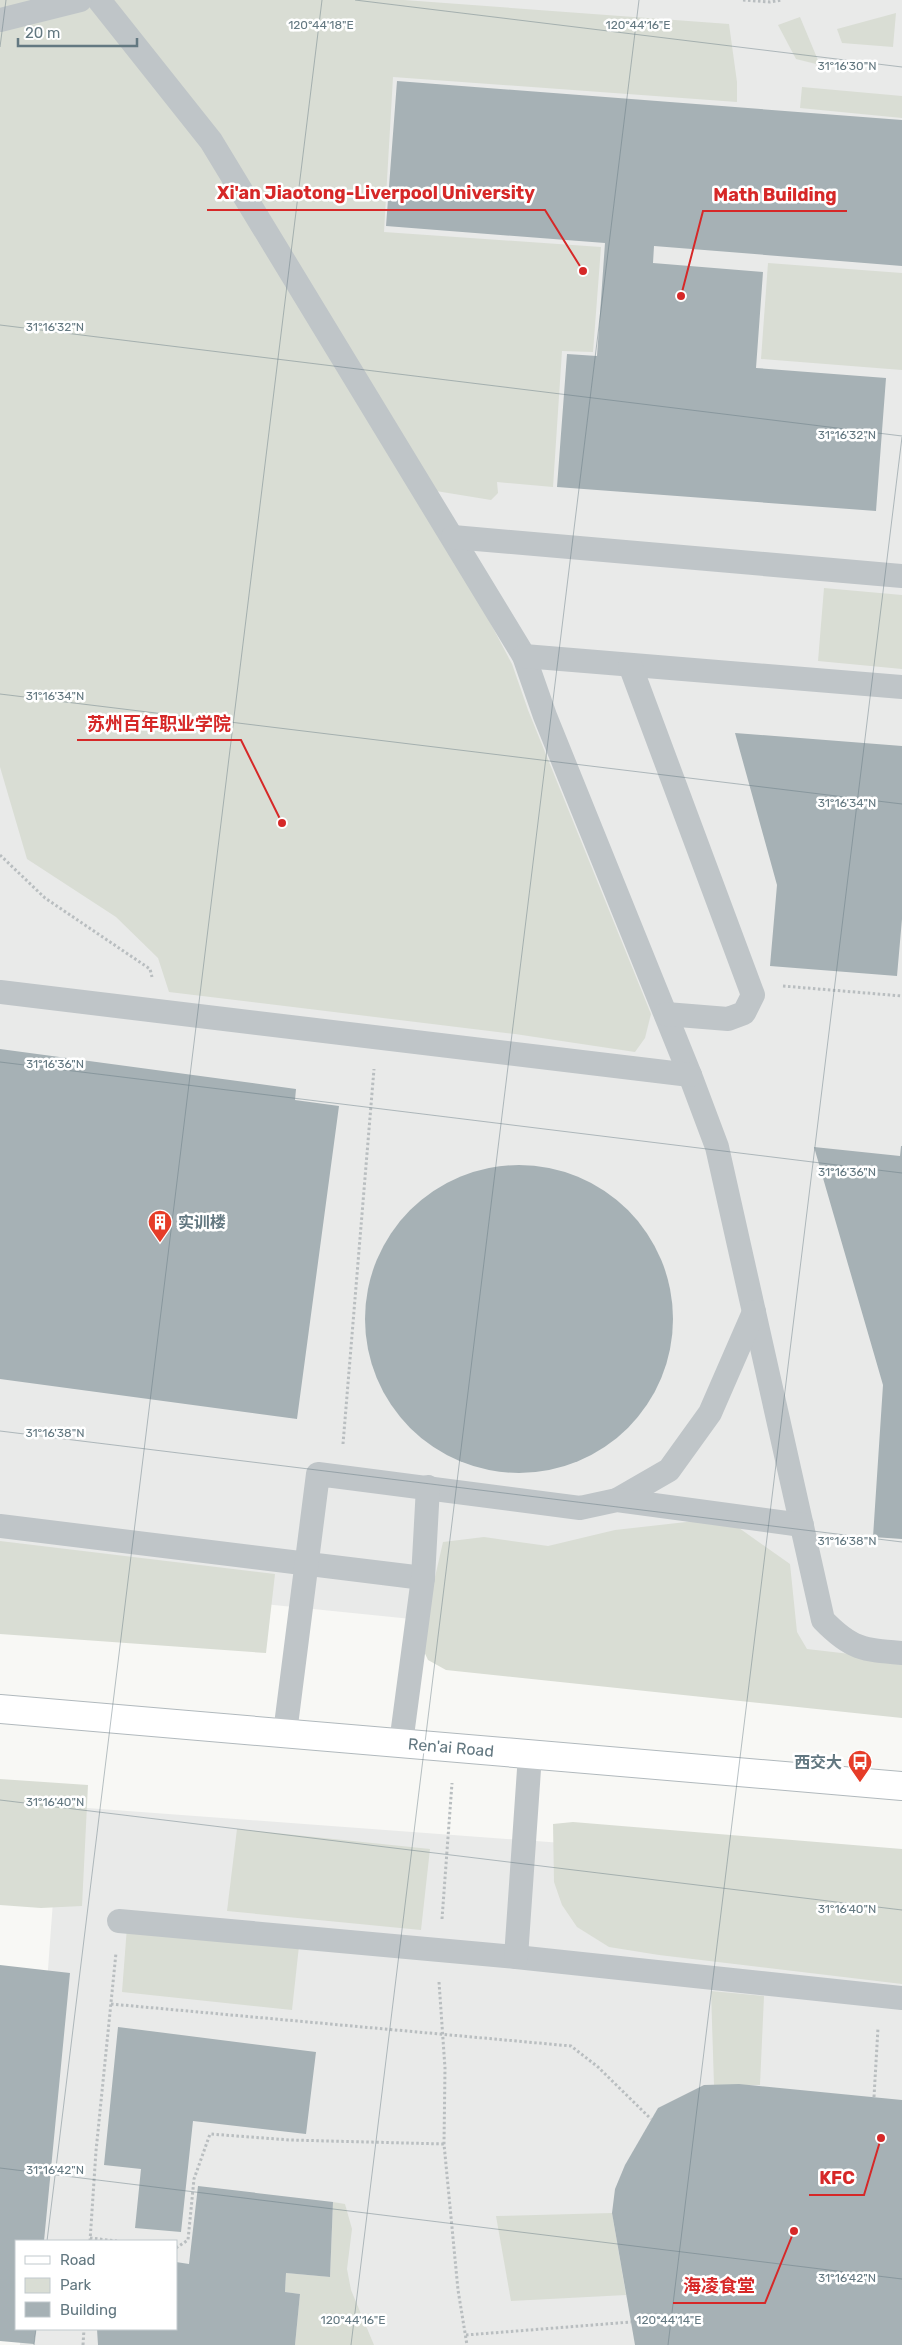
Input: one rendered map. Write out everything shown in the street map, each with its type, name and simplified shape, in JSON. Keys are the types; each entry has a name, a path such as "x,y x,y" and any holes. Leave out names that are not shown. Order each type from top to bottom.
{"main road":[{"name":"Ren'ai Road","path":"0,1709 902,1786"}],"lane":[{"path":"0,20 80,0"},
{"path":"99,0 211,141 524,656 545,716 666,1014 717,1147 823,1620 840,1638 867,1650 902,1653"},
{"path":"453,537 902,576"},
{"path":"524,656 902,687"},
{"path":"630,665 753,994 744,1013 728,1019 666,1014"},
{"path":"0,992 690,1075"},
{"path":"285,1733 318,1474 580,1508 617,1500 669,1470 710,1413 754,1312"},
{"path":"401,1743 423,1578 428,1487"},
{"path":"617,1500 802,1525"},
{"path":"0,1526 423,1578"},
{"path":"516,1957 530,1755"},
{"path":"119,1921 440,1949 902,1998"}],"path":[{"path":"743,0 770,2 782,0"},
{"path":"0,855 45,898 150,969 161,1011"},
{"path":"749,983 902,996"},
{"path":"340,1477 377,1037"},
{"path":"454,1747 439,1980 445,2068 444,2144 458,2290 467,2345"},
{"path":"104,2240 90,2239 96,2151 119,1921"},
{"path":"111,2004 571,2046 598,2067 651,2119"},
{"path":"874,2097 877,2045"},
{"path":"178,2247 188,2240 194,2179 210,2134 290,2140 444,2144"},
{"path":"466,2335 631,2322"},
{"path":"83,2345 84,2330"}],"shaded area":[{"path":"0,0 902,0 902,1669 0,1577"},
{"path":"60,1806 902,1868 902,2345 20,2345 21,2330 178,2330 178,2240 28,2240"}],"green space":[{"path":"0,0 404,0 729,24 737,82 737,102 393,77 384,232 601,247 593,352 562,351 553,487 497,482 498,493 491,500 436,491 484,611 512,664 528,710 651,1014 645,1038 635,1052 515,1034 169,992 158,958 116,917 27,859 0,767"},
{"path":"896,13 893,47 842,43 837,29"},
{"path":"800,17 820,65 796,59 778,25"},
{"path":"802,87 902,96 902,118 800,108"},
{"path":"768,263 902,273 902,370 761,359"},
{"path":"824,588 902,595 902,669 818,661"},
{"path":"704,1520 739,1528 790,1564 797,1632 807,1649 902,1660 902,1718 446,1670 428,1660 420,1643 443,1542 484,1537 548,1546 615,1530"},
{"path":"0,1541 275,1574 266,1653 0,1634"},
{"path":"0,1779 88,1785 82,1906 41,1908 0,1905"},
{"path":"573,1822 902,1849 902,1984 659,1955 609,1947 577,1927 562,1905 554,1882 553,1824"},
{"path":"237,1829 430,1849 421,1930 227,1911"},
{"path":"127,1927 299,1946 292,2010 122,1992"},
{"path":"711,1991 764,1996 760,2085 714,2085"},
{"path":"333,2202 345,2204 352,2229 347,2269 351,2290 374,2345 295,2345 300,2294 285,2292 286,2273 330,2277"},
{"path":"612,2213 626,2295 511,2301 496,2216"}],"building":[{"path":"397,81 902,120 902,266 654,246 653,263 763,272 756,368 886,378 876,511 557,487 567,354 597,356 605,243 386,226"},
{"path":"735,733 902,746 902,919 897,976 770,966 777,885"},
{"name":"实训楼","path":"0,1049 296,1089 295,1100 339,1106 297,1419 0,1379"},
{"path":"901,1146 902,1539 873,1537 883,1385 814,1147 900,1156"},
{"path":"519,1165 549,1168 578,1177 605,1191 628,1210 647,1233 661,1260 670,1289 673,1319 670,1349 661,1378 647,1405 628,1428 605,1447 578,1461 549,1470 519,1473 489,1470 460,1461 433,1447 410,1428 391,1405 377,1378 368,1349 365,1319 368,1289 377,1260 391,1233 410,1210 433,1191 460,1177 489,1168"},
{"path":"0,1965 70,1973 44,2240 15,2240 15,2330 36,2330 34,2344 0,2341"},
{"path":"118,2027 316,2052 306,2134 193,2121 181,2232 135,2228 141,2169 104,2165"},
{"path":"739,2084 902,2100 902,2345 635,2345 612,2213 615,2189 625,2165 658,2108 704,2085"},
{"path":"198,2186 333,2202 330,2277 286,2273 285,2292 300,2294 295,2345 98,2345 97,2330 178,2330 178,2262 189,2264"}],"place":[{"name":"Xi'an Jiaotong-Liverpool University","path":"583,271"},
{"name":"Math Building","path":"681,296"},
{"name":"苏州百年职业学院","path":"282,823"},
{"name":"实训楼","path":"160,1243"},
{"name":"西交大","path":"860,1783"},
{"name":"KFC","path":"881,2138"},
{"name":"海凌食堂","path":"794,2231"}]}
